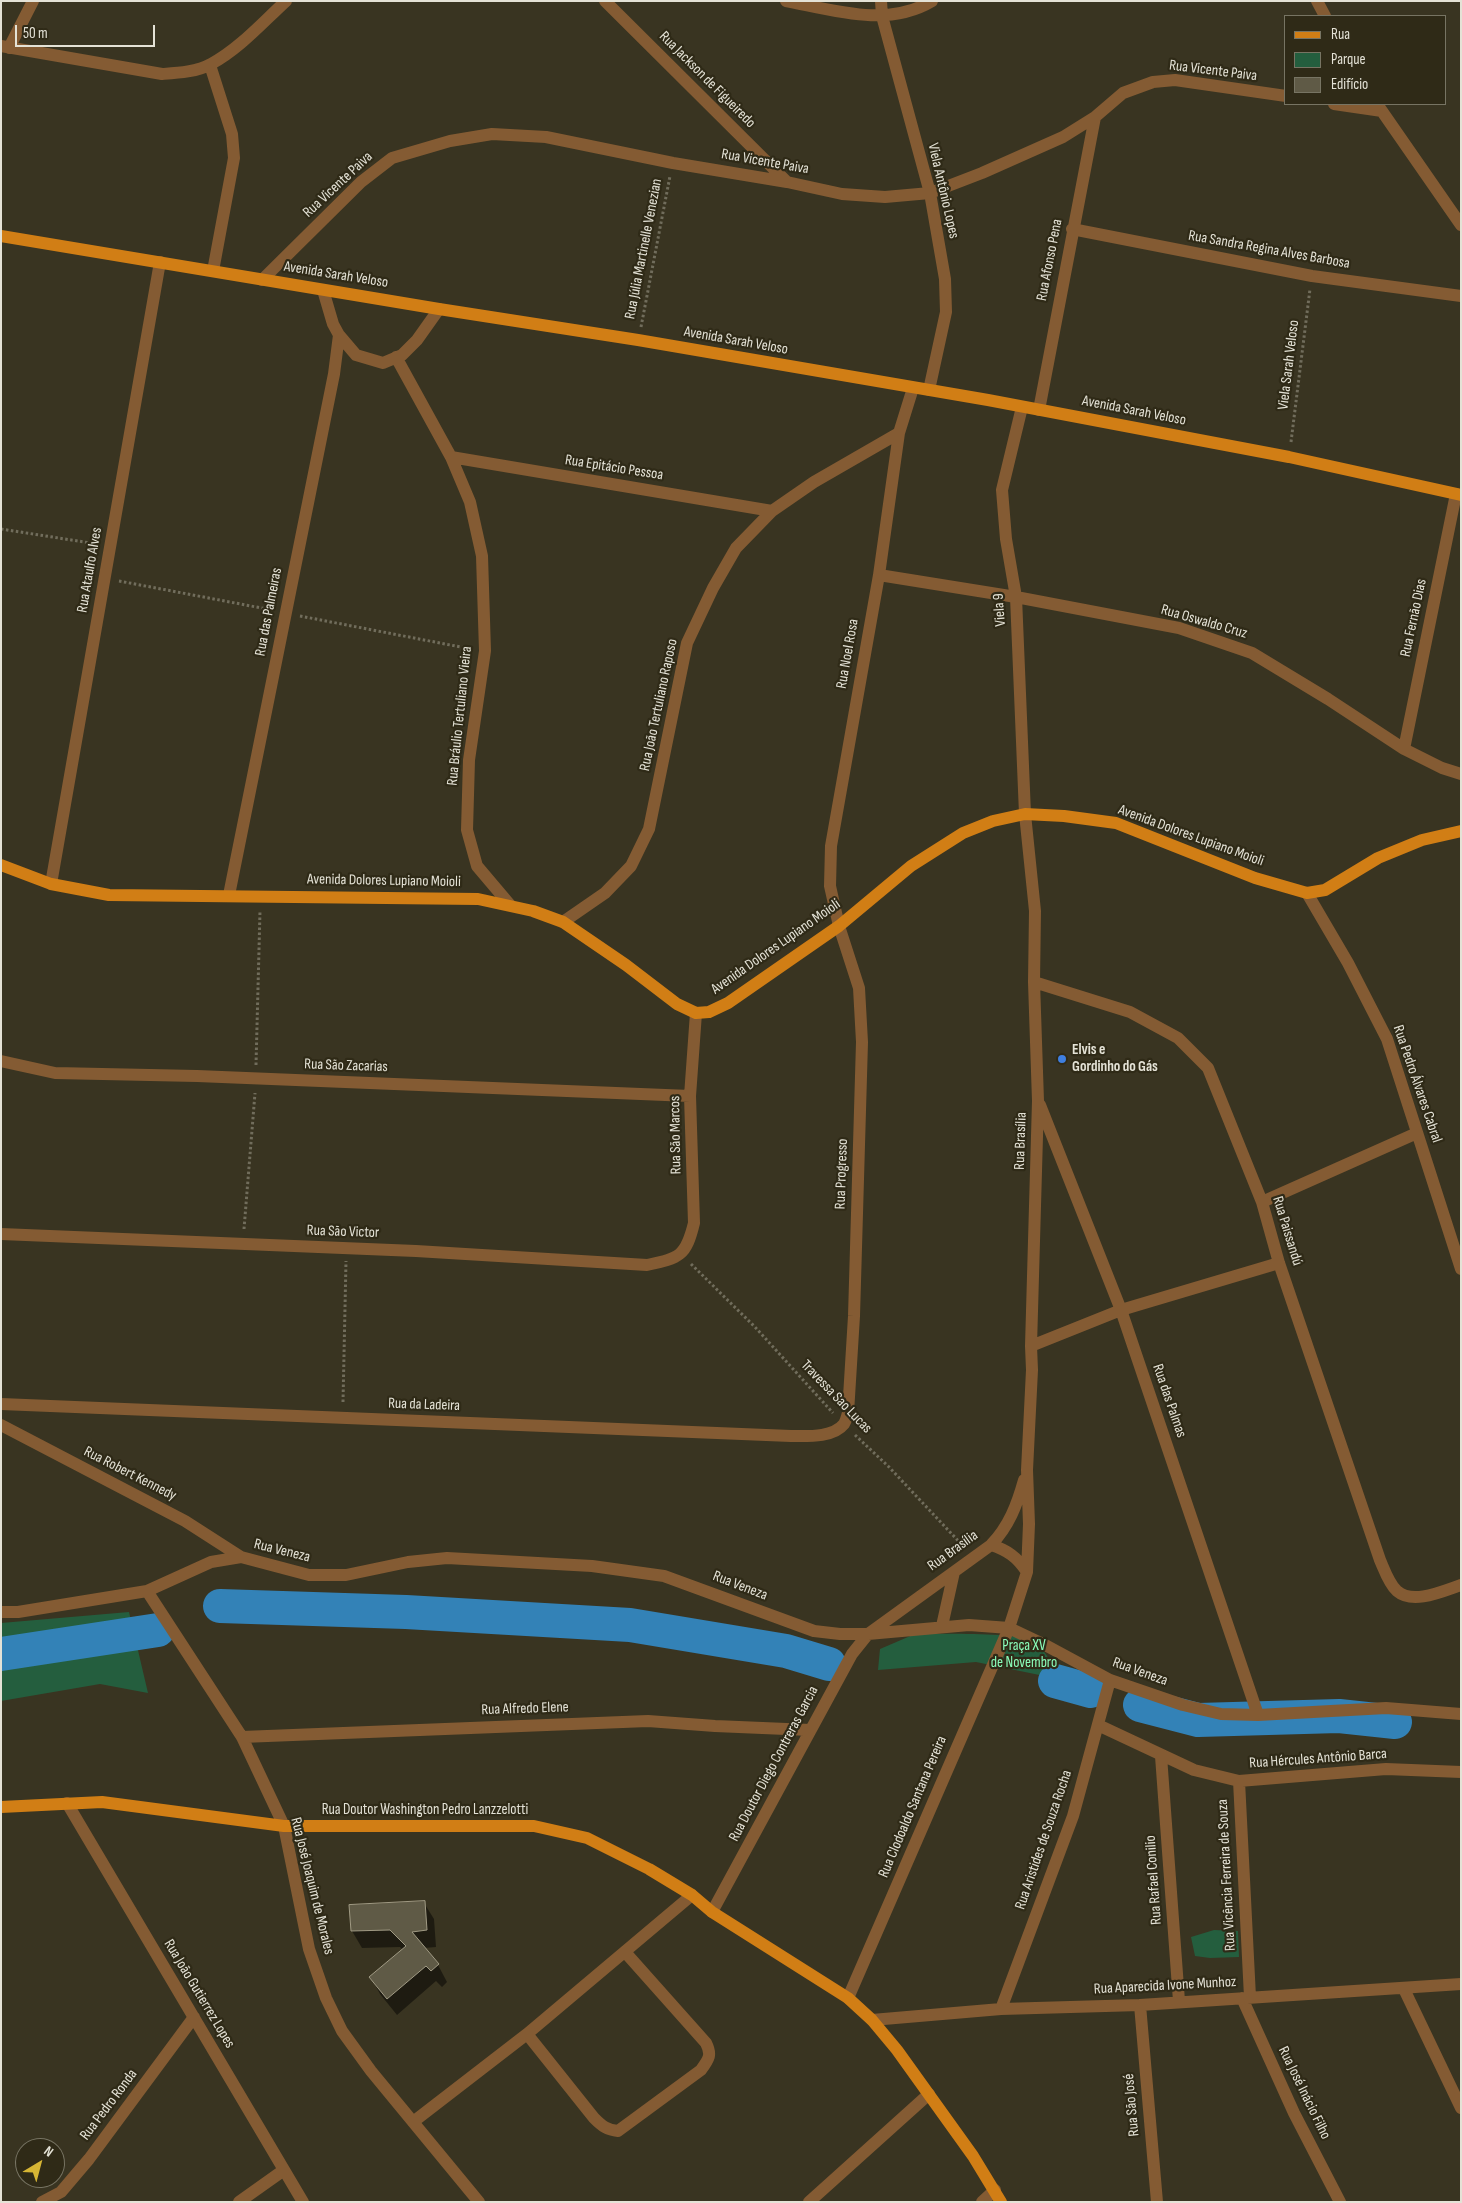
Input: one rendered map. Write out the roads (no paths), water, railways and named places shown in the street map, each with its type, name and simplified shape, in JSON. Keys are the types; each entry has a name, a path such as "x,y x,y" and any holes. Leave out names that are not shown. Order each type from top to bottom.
{"main road":[{"name":"Avenida Sarah Veloso","path":"1,236 638,340 929,390 1289,457 1458,494"},
{"name":"Avenida Dolores Lupiano Moioli","path":"1,865 51,884 109,895 478,898 510,905 563,922 626,965 677,1004 696,1013 709,1012 728,1002 839,926 911,866 962,833 993,821 1025,814 1064,816 1116,823 1255,878 1307,893"},
{"path":"1307,893 1326,890 1378,858 1422,840 1461,831"},
{"name":"Rua Doutor Washington Pedro Lanzzelotti","path":"1,1808 102,1802 284,1826 534,1826 587,1838 649,1869 692,1895 712,1912 848,1998 872,2020 897,2050 998,2196"}],"street":[{"path":"33,1 5,47 162,74 183,72 210,65 234,48 286,1"},
{"name":"Rua Jackson de Figueiredo","path":"605,1 787,182"},
{"name":"Viela Antônio Lopes","path":"881,1 882,16 930,193 945,279 946,312 929,390"},
{"path":"789,2 844,14 882,16 919,9 932,1"},
{"path":"1316,1 1325,15"},
{"path":"210,65 232,134 234,158 213,271"},
{"name":"Rua Vicente Paiva","path":"262,280 361,182 392,158 442,143 492,134 546,136 673,163 787,182 842,194 885,197 930,193 982,173 1063,137 1095,117 1123,93 1137,86 1175,80 1284,96"},
{"path":"1349,105 1379,107 1461,225"},
{"name":"Rua Afonso Pena","path":"1039,410 1072,229 1095,117"},
{"name":"Rua Sandra Regina Alves Barbosa","path":"1072,229 1312,276 1461,296"},
{"name":"Rua Ataulfo Alves","path":"51,884 160,262"},
{"path":"323,290 333,324 339,335 356,355 383,363 402,355 417,340 439,309"},
{"name":"Rua das Palmeiras","path":"229,895 334,374 339,335"},
{"name":"Rua Bráulio Tertuliano Vieira","path":"396,357 451,457 470,502 482,556 485,652 469,760 468,830 477,866 510,905"},
{"name":"Rua Noel Rosa","path":"839,926 830,886 831,846 879,575 899,433 913,388"},
{"name":"Viela 9","path":"1022,407 1002,490 1006,539 1016,597 1025,814"},
{"name":"Rua João Tertuliano Raposo","path":"563,922 605,893 631,866 649,829 687,643 713,588 736,548 772,511 814,482 899,433"},
{"name":"Rua Epitácio Pessoa","path":"451,457 772,511"},
{"name":"Rua Fernão Dias","path":"1404,749 1458,494"},
{"name":"Rua Oswaldo Cruz","path":"879,575 1016,597 1179,628 1252,653 1328,699 1404,749 1442,768 1461,774"},
{"name":"Rua Brasília","path":"1009,1628 1027,1572 1029,1524 1027,1470 1032,1370 1031,1346 1038,1101 1034,982 1035,911 1025,814"},
{"name":"Rua Pedro Álvares Cabral","path":"1307,893 1348,964 1387,1040 1460,1262"},
{"name":"Rua Progresso","path":"839,926 859,988 862,1042 854,1316 848,1413 843,1424"},
{"name":"Rua Paissandú","path":"1034,982 1130,1012 1178,1038 1208,1068 1262,1202 1279,1263 1380,1560 1397,1591 1415,1597 1461,1585"},
{"name":"Rua São Marcos","path":"681,1254 690,1241 694,1223 690,1096 696,1013"},
{"name":"Rua São Zacarias","path":"1,1061 55,1073 690,1096"},
{"name":"Rua das Palmas","path":"1038,1101 1121,1310 1258,1715"},
{"path":"1262,1202 1417,1133"},
{"name":"Rua São Victor","path":"1,1234 347,1248 647,1265 666,1261 681,1254"},
{"path":"1031,1346 1121,1310 1279,1263"},
{"name":"Rua da Ladeira","path":"1,1404 791,1436 812,1436 828,1433 843,1424"},
{"name":"Rua Robert Kennedy","path":"1,1425 185,1521 241,1557"},
{"name":"Rua Brasília","path":"868,1634 991,1545 1011,1519 1027,1470"},
{"path":"991,1545 1006,1550 1020,1562 1027,1572"},
{"name":"Rua Veneza","path":"1,1612 18,1612 146,1591 211,1562 241,1557 309,1575 346,1575 408,1562 447,1558 592,1566 664,1576 814,1631 840,1634 868,1634 942,1626 969,1625 1009,1628 1032,1638 1110,1680 1183,1705 1221,1714 1258,1715 1386,1708 1461,1714"},
{"path":"942,1626 954,1572"},
{"name":"Rua José Joaquim de Morales","path":"146,1591 242,1737 284,1826 309,1949 326,1998 342,2031 371,2070 479,2202"},
{"name":"Rua Clodoaldo Santana Pereira","path":"848,1998 1009,1628"},
{"name":"Rua Doutor Diego Contreras Garcia","path":"712,1912 852,1654 868,1634"},
{"name":"Rua Aristides de Souza Rocha","path":"1001,2009 1072,1816 1110,1680"},
{"name":"Rua Alfredo Elene","path":"242,1737 648,1720 715,1726 810,1730"},
{"name":"Rua Hércules Antônio Barca","path":"1098,1725 1194,1770 1238,1781 1386,1769 1461,1772"},
{"name":"Rua Rafael Conilio","path":"1161,1756 1179,2001"},
{"name":"Rua Vicência Ferreira de Souza","path":"1238,1781 1246,1997"},
{"name":"Rua João Gutierrez Lopes","path":"67,1803 303,2202"},
{"path":"413,2122 527,2034 692,1895"},
{"path":"527,2034 594,2118 604,2128 611,2130 618,2131 701,2070 709,2059 710,2052 706,2043 626,1952"},
{"name":"Rua Aparecida Ivone Munhoz","path":"872,2020 1001,2009 1140,2005 1461,1984"},
{"path":"1404,1989 1461,2108"},
{"name":"Rua José Inácio Filho","path":"1246,1997 1294,2113 1340,2202"},
{"name":"Rua São José","path":"1140,2005 1157,2202"},
{"name":"Rua Pedro Ronda","path":"42,2202 61,2192 89,2159 194,2017"},
{"path":"809,2202 929,2094"},
{"path":"239,2202 284,2170"},
{"path":"982,2202 998,2196"}],"waterway":[{"path":"220,1606 406,1612 630,1625 786,1651 829,1664"},
{"path":"1,1654 158,1630"},
{"path":"1055,1681 1091,1691"},
{"path":"1140,1705 1198,1720 1339,1716 1395,1722"}],"place":[{"name":"Elvis e Gordinho do Gás","path":"1062,1059"}],"park label":[{"name":"Praça XV de Novembro","path":"1024,1654"}]}
